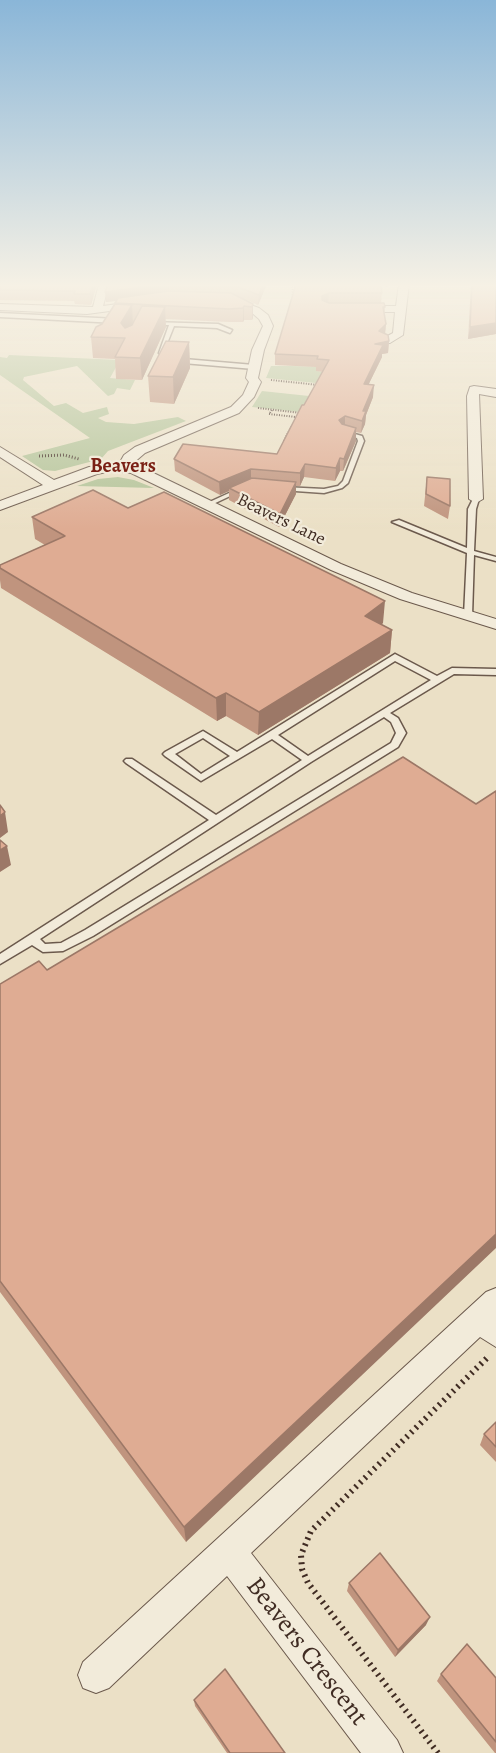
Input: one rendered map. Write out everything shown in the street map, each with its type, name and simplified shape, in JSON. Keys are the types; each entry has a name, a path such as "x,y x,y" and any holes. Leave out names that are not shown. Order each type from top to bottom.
{"street":[{"path":"123,467 129,458 140,450 227,417 248,397 255,382 254,368"},
{"path":"476,499 474,390 496,393"},
{"path":"0,451 52,485"},
{"name":"Beavers Lane","path":"0,506 94,470 123,467 142,471 336,567 406,596 496,624"},
{"path":"96,1675 229,1552 491,1317"},
{"name":"Beavers Crescent","path":"229,1552 384,1753"}],"lane":[{"path":"244,366 254,368"},
{"path":"277,488 317,492 340,487 346,482 361,441 360,437 344,433"},
{"path":"207,505 251,486"},
{"path":"468,616 471,509 476,499"},
{"path":"396,522 471,552 496,559"},
{"path":"237,756 203,734 168,754 201,778 272,735 395,657 438,680"},
{"path":"0,960 308,760 452,671 496,672"},
{"path":"32,939 43,948 63,947 395,745 401,733 395,720 384,713"},
{"path":"272,735 308,760"},
{"path":"129,761 216,820"}],"path":[{"path":"254,368 319,385"},
{"path":"313,394 322,378"},
{"path":"239,406 303,413"},
{"path":"272,410 269,414 296,417 284,441"},
{"path":"289,417 291,412"},
{"path":"12,460 64,455 87,462 94,470"},
{"path":"438,1753 308,1583 302,1569 301,1555 312,1531 496,1349"}],"green space":[{"path":"0,366 117,366 110,378 135,380 130,390 117,388 114,394 108,396 77,366 24,377 23,380 54,406 66,403 83,413 107,407 109,414 98,418 106,422 134,424 178,417 186,421 108,451 101,459 55,471 43,470 22,456 90,438 0,375"},
{"path":"271,366 332,367 317,371 323,372 316,383 266,378"},
{"path":"262,391 309,396 299,412 252,407"},
{"path":"118,477 134,480 154,488 77,486 98,479"}],"building":[{"path":"153,366 178,366 173,377 148,376"},
{"path":"326,366 373,366 364,384 374,385 363,411 366,411 362,421 345,416 339,420 342,424 356,428 344,459 340,458 336,468 305,464 300,473 251,469 219,482 174,459 183,444 277,454"},
{"path":"427,477 450,479 450,506 426,494"},
{"path":"252,478 296,482 280,514 229,488"},
{"path":"93,490 128,508 164,492 385,601 365,616 392,630 259,712 226,693 216,698 0,568 0,565 65,536 32,517"},
{"path":"403,757 476,804 496,791 496,1234 184,1527 0,1281 0,984 39,961 47,970"},
{"path":"0,805 5,812 0,816"},
{"path":"0,840 7,846 0,850"},
{"path":"496,1422 496,1447 484,1434"},
{"path":"380,1553 430,1617 398,1650 349,1583"},
{"path":"467,1644 496,1678 496,1742 441,1674"},
{"path":"225,1669 285,1753 230,1753 194,1700"}],"district":[{"name":"Beavers","path":"123,467"}]}
